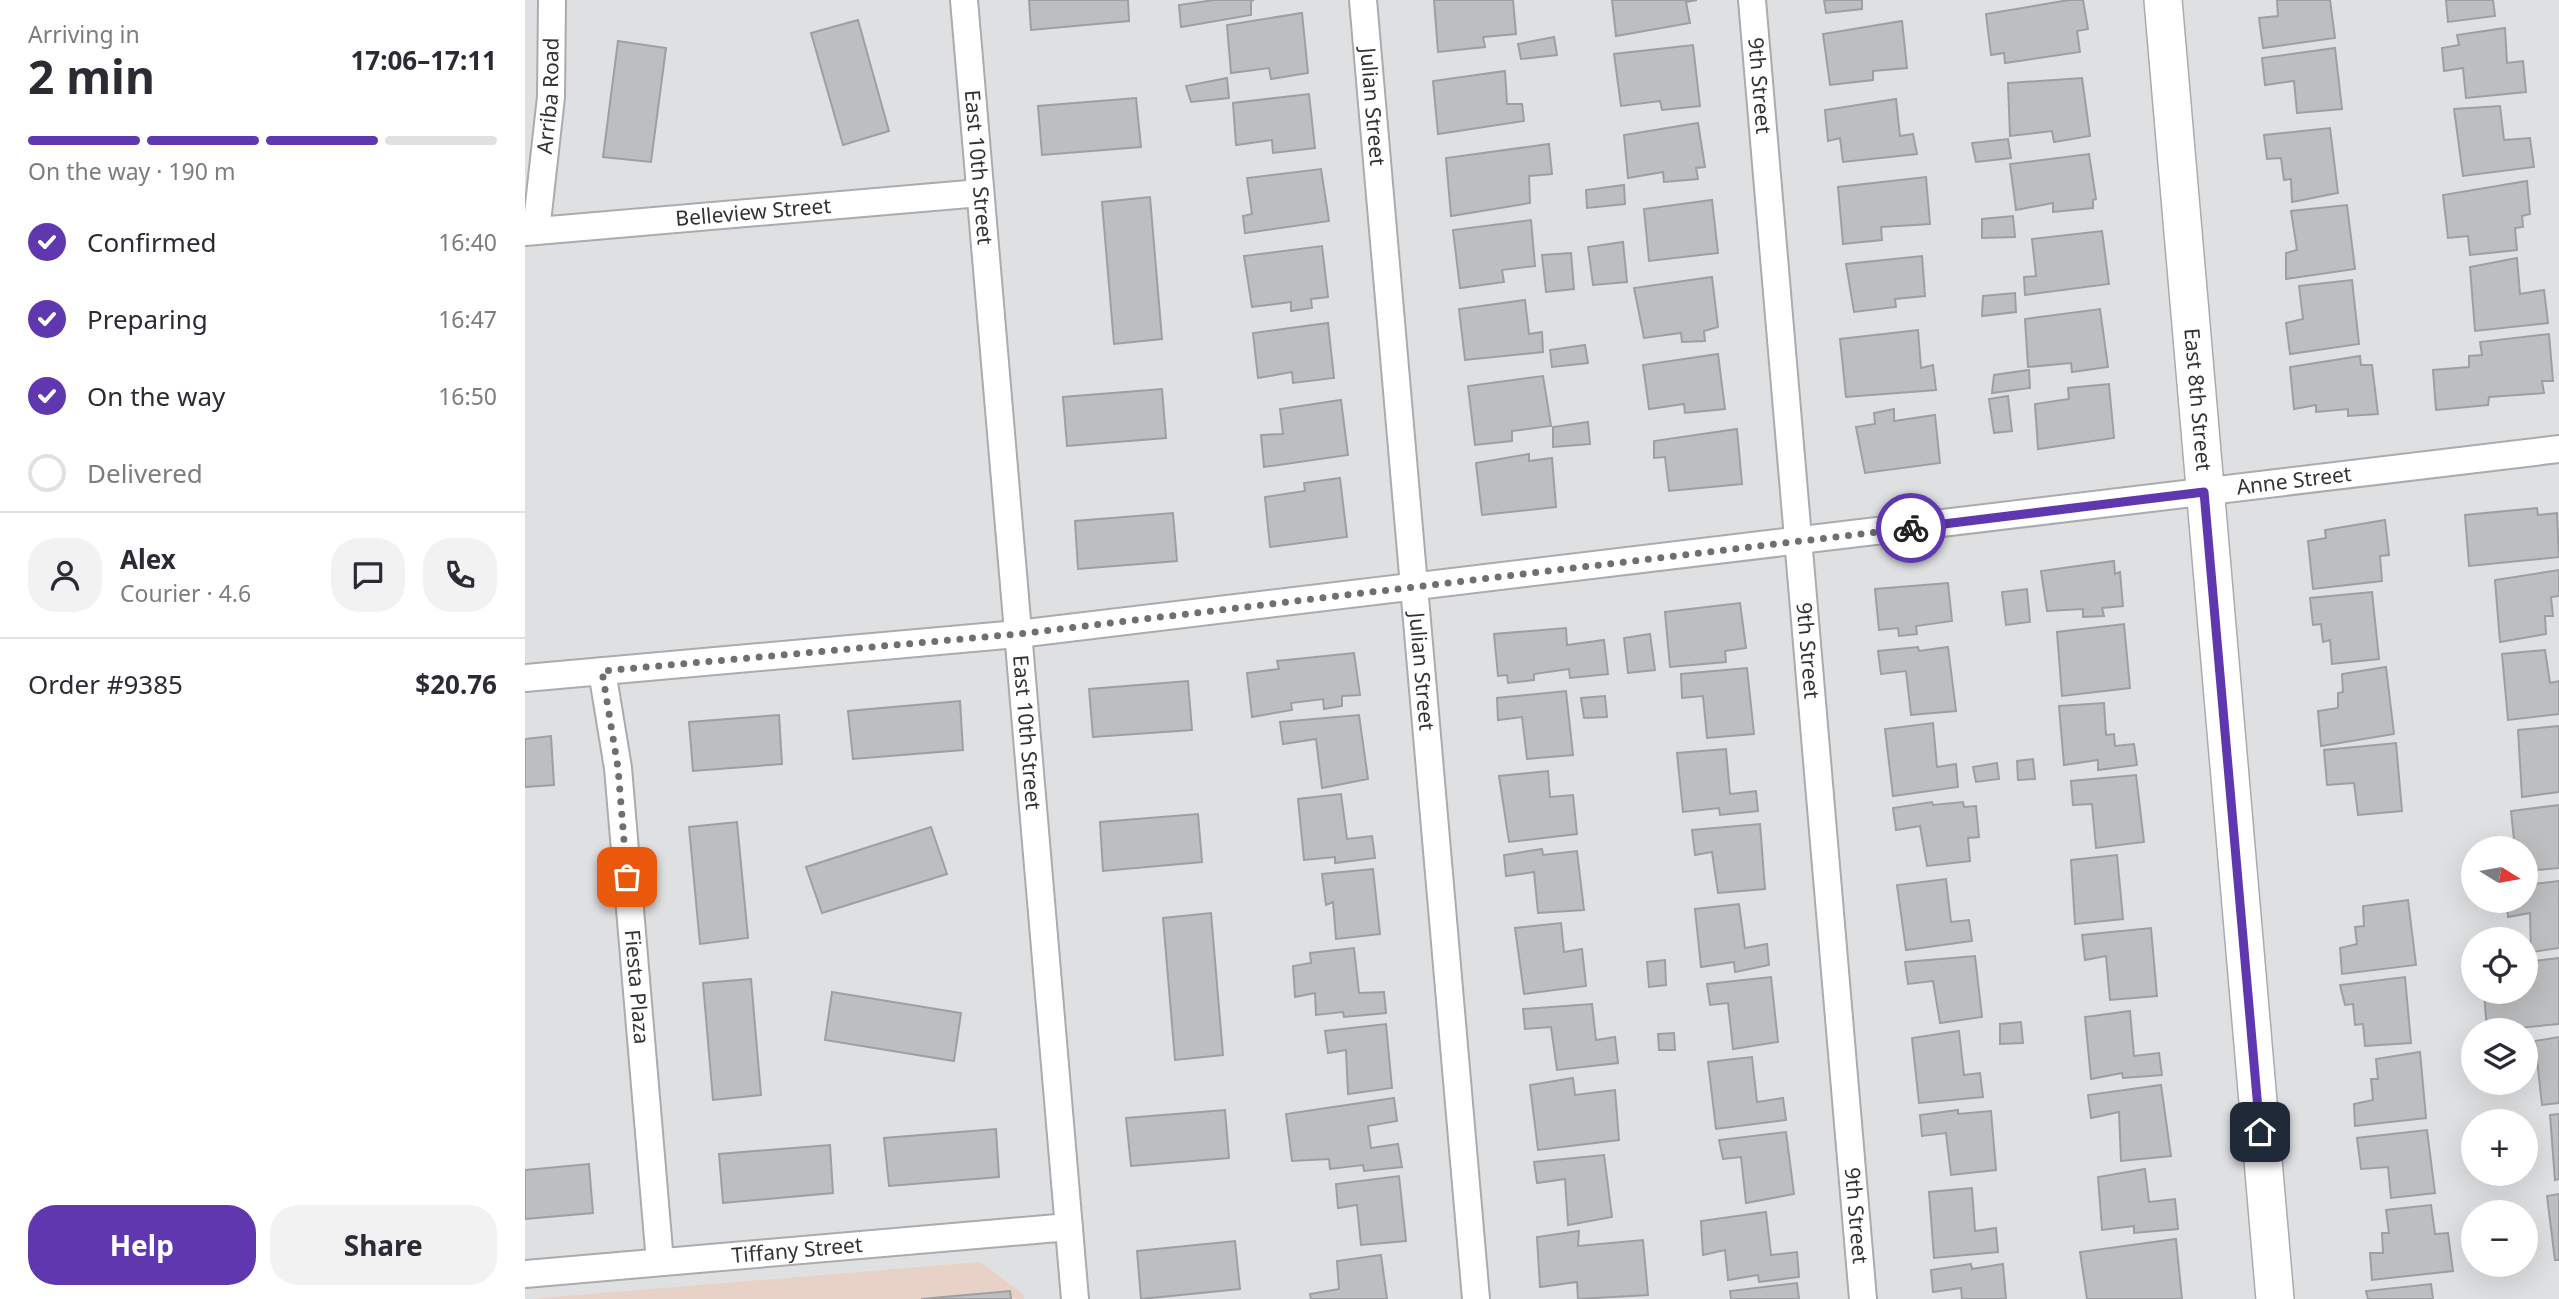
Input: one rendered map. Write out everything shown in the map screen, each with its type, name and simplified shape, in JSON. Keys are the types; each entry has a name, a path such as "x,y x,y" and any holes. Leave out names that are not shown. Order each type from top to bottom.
{"street":[{"name":"Arriba Road","path":"531,231 551,97 551,0"},
{"name":"East 10th Street","path":"964,0 1075,1299"},
{"name":"Julian Street","path":"1363,0 1476,1299"},
{"name":"9th Street","path":"1752,0 1863,1299"},
{"name":"East 8th Street","path":"2163,0 2275,1299"},
{"name":"Belleview Street","path":"531,231 980,192"},
{"name":"Anne Street","path":"525,678 1018,634 2559,449"},
{"name":"Fiesta Plaza","path":"602,671 618,768 660,1262"},
{"name":"Tiffany Street","path":"525,1274 1069,1227"}],"shaded area":[{"path":"980,1262 1023,1294 1024,1299 530,1299"}],"building":[{"path":"1029,0 1128,0 1129,21 1031,30"},
{"path":"1214,0 1254,0 1251,1 1251,15 1181,27 1179,5"},
{"path":"1434,0 1513,0 1516,34 1483,37 1485,47 1438,52"},
{"path":"1612,0 1697,0 1686,2 1690,23 1616,36"},
{"path":"1824,0 1862,0 1862,9 1826,13"},
{"path":"2083,0 2088,29 2077,31 2080,52 2005,63 2004,53 1991,55 1986,14"},
{"path":"2277,0 2330,0 2335,38 2263,48 2259,18 2278,16"},
{"path":"2446,0 2493,0 2495,16 2448,22"},
{"path":"1302,13 1308,73 1271,79 1269,68 1231,73 1227,25"},
{"path":"858,20 889,131 843,145 811,33"},
{"path":"1902,21 1907,68 1873,71 1873,80 1830,85 1823,34"},
{"path":"2505,28 2507,63 2523,61 2526,92 2466,98 2463,68 2444,71 2442,48 2459,45 2457,35"},
{"path":"1554,37 1557,55 1521,59 1518,44"},
{"path":"618,41 666,48 651,162 603,157"},
{"path":"1693,45 1700,106 1662,110 1660,101 1621,106 1614,54"},
{"path":"2335,48 2342,109 2297,113 2294,81 2265,85 2262,58"},
{"path":"1505,71 1507,104 1522,104 1524,121 1438,134 1433,81"},
{"path":"1227,78 1229,98 1191,102 1186,86"},
{"path":"2082,78 2090,136 2054,142 2052,131 2010,136 2008,83"},
{"path":"1309,94 1315,148 1273,153 1272,140 1236,145 1233,103"},
{"path":"1136,98 1141,147 1042,155 1038,106"},
{"path":"1896,99 1900,136 1913,134 1917,154 1843,162 1840,138 1828,141 1825,110"},
{"path":"2500,106 2504,140 2530,138 2534,167 2463,176 2454,109"},
{"path":"1698,123 1705,167 1696,168 1698,179 1664,182 1663,172 1628,178 1624,135"},
{"path":"2330,128 2338,193 2292,202 2291,179 2284,180 2281,158 2267,159 2264,135"},
{"path":"2008,139 2011,158 1976,162 1972,143"},
{"path":"1549,144 1552,174 1529,176 1530,203 1451,216 1446,158"},
{"path":"2089,154 2096,199 2093,200 2093,208 2053,212 2053,203 2016,210 2010,164"},
{"path":"1321,169 1329,221 1245,233 1243,216 1252,214 1247,178"},
{"path":"1926,177 1930,224 1881,227 1882,240 1843,244 1838,187"},
{"path":"2527,181 2530,214 2522,216 2523,227 2515,228 2517,250 2470,255 2468,236 2448,238 2443,195"},
{"path":"1624,185 1625,204 1587,208 1586,190"},
{"path":"1150,197 1162,339 1114,344 1102,202"},
{"path":"1712,200 1718,253 1649,261 1644,209"},
{"path":"2347,205 2355,269 2286,279 2286,253 2297,250 2291,211"},
{"path":"2013,216 2015,237 1982,238 1982,219"},
{"path":"1531,220 1535,266 1502,270 1504,282 1460,288 1453,230"},
{"path":"2102,231 2109,284 2025,295 2024,277 2036,276 2032,239"},
{"path":"1623,242 1627,282 1593,285 1588,247"},
{"path":"1322,246 1328,297 1311,299 1312,308 1291,311 1291,302 1252,307 1244,256"},
{"path":"1571,253 1574,289 1546,292 1542,255"},
{"path":"1922,256 1925,296 1895,299 1896,307 1854,312 1846,264"},
{"path":"2517,258 2520,294 2544,290 2548,323 2475,331 2470,267"},
{"path":"1712,277 1718,327 1704,331 1705,341 1682,342 1681,333 1644,338 1634,288"},
{"path":"2352,280 2359,344 2290,354 2286,323 2303,319 2299,286"},
{"path":"2015,293 2016,312 1982,316 1983,296"},
{"path":"1525,300 1529,334 1542,332 1543,352 1465,360 1459,309"},
{"path":"2100,309 2108,367 2072,372 2071,363 2028,367 2025,319"},
{"path":"1328,323 1334,378 1293,383 1292,372 1258,378 1253,333"},
{"path":"1918,330 1921,368 1933,365 1936,390 1846,397 1840,339"},
{"path":"2549,334 2553,381 2542,381 2544,393 2489,397 2488,405 2436,410 2433,370 2469,367 2469,356 2482,355 2480,342"},
{"path":"1585,345 1588,363 1552,367 1550,350"},
{"path":"1718,354 1725,409 1685,413 1684,404 1649,409 1643,365"},
{"path":"2360,356 2361,365 2372,365 2378,414 2348,416 2348,409 2316,412 2316,405 2294,409 2290,367"},
{"path":"2029,370 2030,388 1992,393 1994,375"},
{"path":"1543,376 1551,426 1512,431 1512,441 1475,445 1468,386"},
{"path":"2109,384 2114,438 2038,449 2035,404 2069,399 2068,388"},
{"path":"1162,389 1166,438 1067,446 1063,397"},
{"path":"2008,396 2012,431 1994,433 1989,399"},
{"path":"1341,400 1348,455 1264,467 1261,435 1283,434 1280,409"},
{"path":"1894,409 1894,421 1935,415 1940,463 1865,473 1856,427 1875,424 1874,413"},
{"path":"1588,422 1590,444 1553,447 1553,427"},
{"path":"1737,429 1742,484 1669,491 1665,457 1654,458 1654,441"},
{"path":"1529,454 1529,461 1552,458 1556,507 1482,515 1476,463"},
{"path":"1340,478 1347,537 1270,547 1265,497 1305,491 1304,483"},
{"path":"2537,508 2538,515 2557,513 2559,557 2469,566 2465,515"},
{"path":"1173,513 1177,561 1078,569 1075,521"},
{"path":"2385,520 2389,555 2380,556 2382,581 2313,589 2308,541 2326,538 2325,530"},
{"path":"2114,561 2115,574 2120,572 2123,606 2102,608 2104,616 2083,617 2083,609 2047,611 2041,571"},
{"path":"2559,570 2559,596 2551,597 2553,616 2545,616 2546,634 2500,642 2495,580"},
{"path":"1948,583 1952,621 1916,626 1917,634 1899,636 1898,628 1879,630 1875,589"},
{"path":"2027,589 2030,622 2006,625 2002,592"},
{"path":"2372,592 2379,659 2332,664 2330,640 2323,642 2321,624 2313,625 2310,598"},
{"path":"1740,603 1746,648 1725,651 1726,662 1670,667 1665,612"},
{"path":"2124,624 2130,688 2062,696 2057,632"},
{"path":"1566,628 1567,645 1604,640 1608,674 1570,678 1569,669 1534,674 1534,680 1508,683 1507,675 1498,676 1494,634"},
{"path":"1650,634 1655,670 1628,673 1624,638"},
{"path":"1918,647 1919,651 1948,647 1956,711 1911,715 1906,671 1881,674 1878,651"},
{"path":"2545,650 2550,683 2559,681 2559,714 2508,720 2502,654"},
{"path":"1354,653 1360,695 1342,696 1342,706 1324,709 1323,699 1291,703 1292,710 1252,717 1247,673 1279,669 1277,661"},
{"path":"2386,667 2394,734 2321,746 2318,711 2338,708 2338,693 2343,692 2342,674"},
{"path":"1747,668 1754,734 1707,738 1703,696 1682,698 1681,674"},
{"path":"1188,681 1192,730 1093,737 1089,689"},
{"path":"1566,691 1573,755 1527,759 1522,717 1498,720 1497,698"},
{"path":"1605,696 1607,717 1584,718 1581,698"},
{"path":"960,701 963,750 853,759 848,711"},
{"path":"2104,703 2106,735 2114,734 2115,746 2134,744 2137,765 2098,770 2098,760 2064,765 2059,706"},
{"path":"779,715 782,764 693,771 689,722"},
{"path":"1359,715 1368,779 1322,788 1316,739 1283,744 1280,722"},
{"path":"1933,723 1937,767 1956,764 1958,787 1893,796 1885,729"},
{"path":"2559,726 2559,792 2522,797 2518,730"},
{"path":"551,736 554,785 525,787 525,739"},
{"path":"2396,743 2402,811 2358,815 2354,783 2327,785 2324,750"},
{"path":"1726,749 1730,794 1756,791 1758,811 1720,815 1719,808 1683,812 1677,753"},
{"path":"2033,759 2035,779 2018,780 2017,761"},
{"path":"1997,763 1999,779 1976,782 1973,767"},
{"path":"1548,771 1550,797 1573,795 1577,834 1509,842 1499,776"},
{"path":"2136,775 2144,842 2096,848 2092,804 2073,805 2071,781"},
{"path":"1341,794 1347,839 1372,836 1375,858 1335,863 1335,857 1304,860 1298,799"},
{"path":"1932,802 1933,805 1963,802 1964,807 1976,806 1979,837 1968,838 1970,861 1927,866 1920,826 1896,830 1893,808"},
{"path":"2559,805 2559,868 2538,870 2538,836 2514,836 2511,811"},
{"path":"1198,814 1202,862 1103,871 1100,822"},
{"path":"737,822 748,938 700,944 689,827"},
{"path":"1760,824 1765,889 1718,893 1712,852 1695,855 1692,830"},
{"path":"931,827 947,874 822,913 806,867"},
{"path":"1542,849 1543,855 1577,851 1584,910 1538,913 1534,872 1506,876 1504,855"},
{"path":"2117,855 2123,919 2075,924 2071,860"},
{"path":"1373,869 1380,934 1336,939 1333,902 1326,905 1322,874"},
{"path":"1946,879 1951,922 1969,920 1972,941 1906,950 1897,885"},
{"path":"2559,881 2559,948 2538,951 2538,927 2530,927 2530,914 2538,913 2538,883"},
{"path":"2408,900 2416,965 2342,974 2340,948 2357,944 2355,927 2364,926 2363,906"},
{"path":"1739,904 1745,948 1767,944 1769,965 1735,972 1734,962 1701,967 1695,909"},
{"path":"1211,913 1223,1055 1175,1060 1163,918"},
{"path":"1561,923 1564,952 1582,949 1586,986 1524,994 1515,928"},
{"path":"2151,928 2157,996 2110,1000 2106,956 2085,960 2082,935"},
{"path":"1354,948 1359,993 1384,992 1386,1013 1344,1017 1343,1012 1316,1015 1315,993 1295,997 1293,966 1311,963 1310,953"},
{"path":"1975,956 1982,1017 1940,1023 1933,981 1908,984 1905,962"},
{"path":"2559,958 2559,1024 2538,1026 2538,1018 2486,1018 2485,1004 2538,1004 2538,960"},
{"path":"1665,960 1666,985 1649,987 1647,962"},
{"path":"1771,977 1778,1042 1733,1049 1728,1003 1710,1005 1707,984"},
{"path":"2405,977 2411,1043 2365,1046 2363,1024 2355,1025 2353,1004 2345,1005 2340,985"},
{"path":"751,979 761,1095 713,1100 703,983"},
{"path":"832,992 961,1013 954,1061 825,1040"},
{"path":"1592,1004 1596,1040 1615,1037 1618,1063 1557,1070 1551,1027 1525,1029 1523,1009"},
{"path":"2130,1011 2134,1056 2159,1053 2162,1075 2123,1078 2122,1073 2091,1079 2085,1017"},
{"path":"2021,1022 2023,1043 2000,1044 2000,1024"},
{"path":"1386,1024 1392,1088 1348,1094 1346,1050 1328,1053 1325,1031"},
{"path":"1959,1031 1964,1075 1980,1073 1983,1097 1919,1103 1912,1038"},
{"path":"1674,1033 1675,1050 1659,1050 1658,1034"},
{"path":"2559,1037 2559,1103 2542,1105 2538,1040"},
{"path":"2420,1052 2426,1118 2355,1126 2354,1104 2373,1100 2371,1079 2378,1079 2376,1059"},
{"path":"1752,1057 1757,1102 1783,1098 1786,1120 1716,1129 1708,1062"},
{"path":"1573,1078 1575,1095 1615,1090 1619,1140 1538,1150 1530,1085"},
{"path":"2161,1085 2171,1156 2121,1161 2119,1112 2091,1118 2088,1095"},
{"path":"1394,1098 1397,1121 1368,1126 1371,1148 1398,1144 1402,1167 1364,1171 1363,1165 1330,1169 1329,1159 1292,1161 1286,1114"},
{"path":"1225,1110 1229,1158 1131,1166 1126,1118"},
{"path":"1958,1110 1958,1114 1991,1111 1996,1170 1951,1175 1946,1133 1922,1136 1920,1115"},
{"path":"2559,1114 2559,1179 2555,1180 2550,1115"},
{"path":"996,1129 999,1177 889,1186 884,1138"},
{"path":"2427,1130 2435,1193 2391,1198 2388,1167 2361,1169 2357,1138"},
{"path":"1786,1132 1794,1194 1746,1203 1741,1157 1723,1159 1719,1140"},
{"path":"830,1145 833,1193 723,1203 719,1154"},
{"path":"1604,1155 1612,1217 1568,1225 1565,1179 1537,1183 1534,1162"},
{"path":"589,1164 593,1213 525,1219 525,1170"},
{"path":"2145,1169 2149,1202 2175,1199 2178,1229 2134,1233 2134,1226 2102,1230 2098,1177"},
{"path":"1399,1176 1406,1241 1361,1245 1357,1205 1338,1208 1336,1184"},
{"path":"1972,1188 1975,1231 1996,1228 1998,1252 1934,1258 1929,1192"},
{"path":"2559,1194 2559,1260 2555,1260 2547,1196"},
{"path":"2431,1205 2435,1234 2448,1233 2453,1271 2372,1280 2370,1253 2383,1253 2382,1233 2389,1233 2386,1210"},
{"path":"1766,1212 1771,1255 1797,1252 1799,1277 1759,1282 1758,1275 1728,1280 1725,1250 1703,1255 1701,1221"},
{"path":"1579,1231 1578,1246 1643,1240 1648,1295 1578,1299 1577,1282 1540,1287 1537,1237"},
{"path":"2176,1239 2182,1299 2087,1299 2080,1252"},
{"path":"1235,1241 1240,1289 1141,1299 1137,1251"},
{"path":"1381,1255 1387,1299 1311,1299 1310,1294 1339,1289 1337,1261"},
{"path":"1971,1264 1972,1269 2003,1264 2006,1299 1962,1299 1961,1288 1933,1292 1931,1270"},
{"path":"1797,1283 1799,1299 1731,1299 1730,1291"},
{"path":"2431,1284 2433,1299 2368,1299 2366,1291"},
{"path":"1010,1291 1011,1299 921,1299"}],"way so far":[{"path":"627,877 618,768 602,671 1018,634 1911,528"}],"route":[{"path":"1911,528 2204,492 2260,1132"}]}
